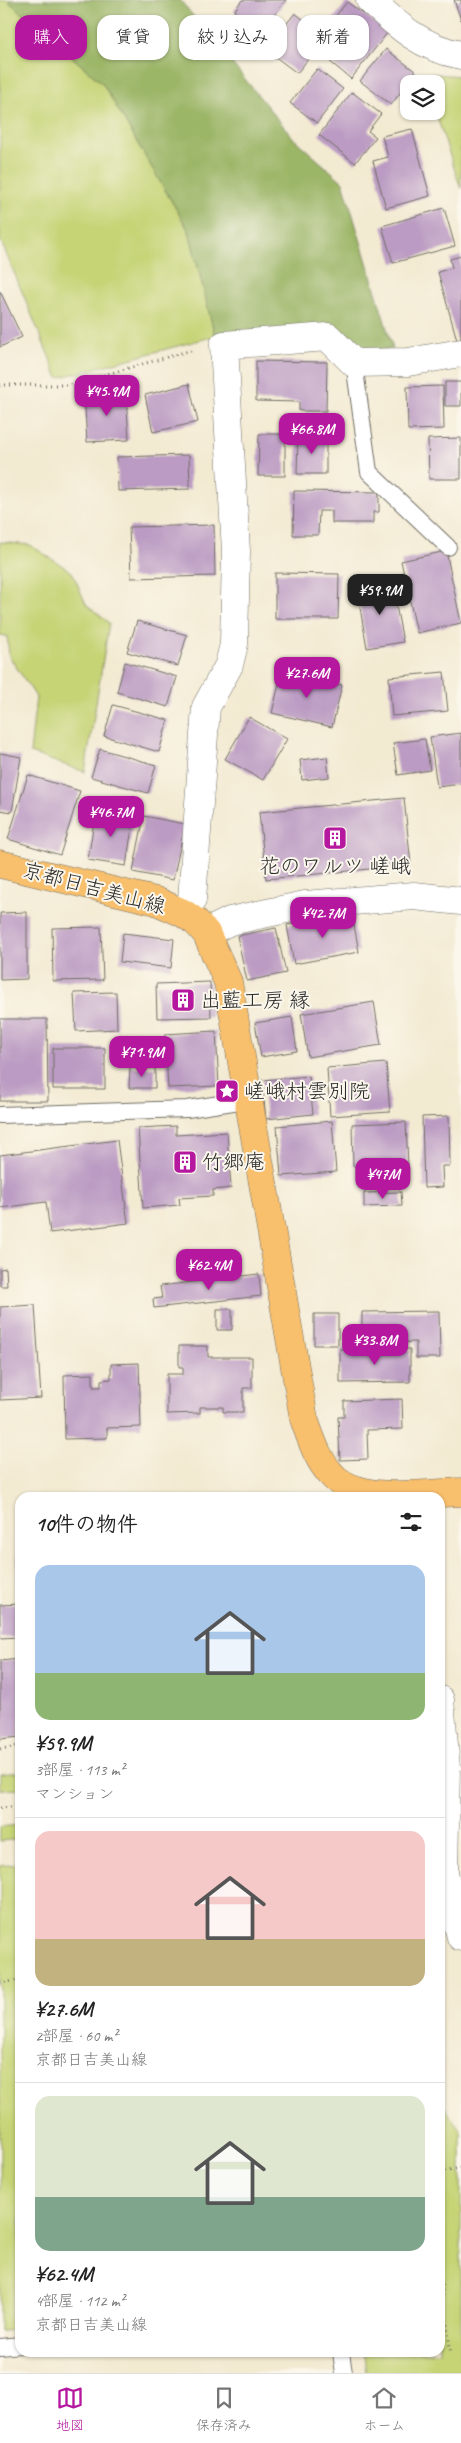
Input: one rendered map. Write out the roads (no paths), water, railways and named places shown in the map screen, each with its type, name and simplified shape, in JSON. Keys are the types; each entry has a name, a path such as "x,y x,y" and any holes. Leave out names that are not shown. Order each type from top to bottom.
{"main road":[{"name":"京都日吉美山線","path":"0,864 156,901 183,913 196,922 206,933 228,982 246,1100 304,1419 316,1449 332,1476 344,1485 373,1492"},
{"name":"京都日吉美山線","path":"445,1493 461,1492"}],"street":[{"path":"370,0 403,30 444,52 461,55"},
{"path":"183,913 192,900 206,707 228,666 234,644 236,551 224,345 328,337 354,363 408,362 461,353"},
{"path":"206,933 230,921 305,905 414,896 461,901"},
{"path":"445,1755 445,1820"},
{"path":"445,1877 461,1937"}],"lane":[{"path":"354,363 369,472 448,547"},
{"path":"0,1115 187,1109 246,1100"},
{"path":"0,2347 15,2346"},
{"path":"342,2357 344,2373"}],"place":[{"name":"花のワルツ 嵯峨","path":"335,838"},
{"name":"出藍工房 縁","path":"183,1000"},
{"name":"嵯峨村雲別院","path":"227,1091"},
{"name":"竹郷庵","path":"185,1162"}]}
